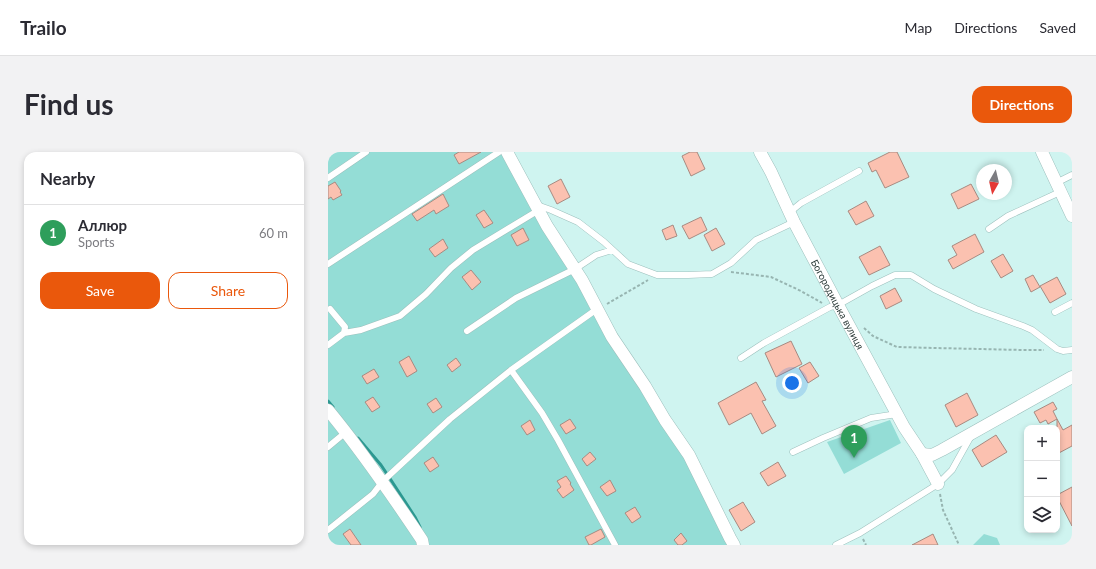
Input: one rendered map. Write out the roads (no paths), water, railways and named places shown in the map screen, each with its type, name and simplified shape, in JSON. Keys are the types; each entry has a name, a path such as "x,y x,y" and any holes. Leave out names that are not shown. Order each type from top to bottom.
{"street":[{"path":"506,152 547,226 582,280 612,337 689,455 734,545"},
{"name":"Богородицька вулиця","path":"760,152 771,172 834,306 904,427 922,454 938,484"},
{"path":"1042,152 1072,216"},
{"path":"922,454 932,455 942,450 1072,377"},
{"path":"328,410 382,481 422,540 423,545"}],"lane":[{"path":"328,178 366,152"},
{"path":"328,264 500,152"},
{"path":"328,345 344,333 361,330 400,316 426,294 451,268 473,250 537,207 551,210 578,222 628,264 657,275 712,274 731,263 756,240 792,217 802,203 859,171"},
{"path":"989,229 1008,216 1058,187 1072,174"},
{"path":"467,331 516,298 575,270 596,255 612,250"},
{"path":"741,358 764,343 872,286 895,276 911,275 934,289 976,309 1032,330 1057,349 1063,351 1072,350"},
{"path":"1055,312 1072,303"},
{"path":"330,309 345,327 344,333"},
{"path":"328,530 373,494 382,481 450,419 511,370 597,309"},
{"path":"511,370 542,413 615,545"},
{"path":"793,452 871,418 897,414"},
{"path":"328,447 346,432"},
{"path":"836,545 860,533 938,484 952,470 972,433"}],"waterway":[{"path":"328,401 333,407"},
{"path":"358,438 387,474"},
{"path":"389,477 420,527"}],"place":[{"name":"Аллюр","path":"854,458"}]}
